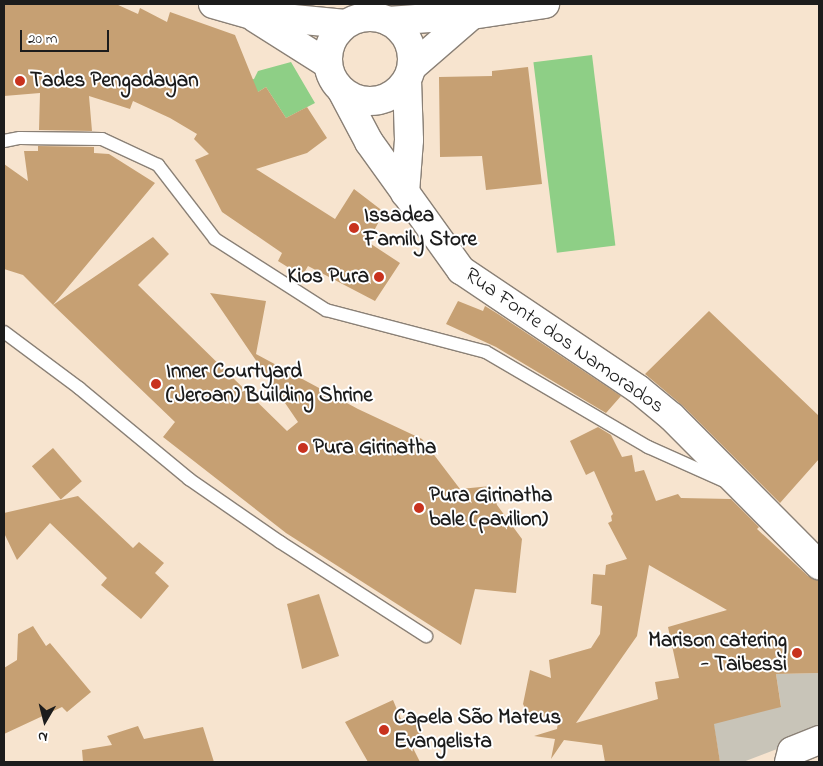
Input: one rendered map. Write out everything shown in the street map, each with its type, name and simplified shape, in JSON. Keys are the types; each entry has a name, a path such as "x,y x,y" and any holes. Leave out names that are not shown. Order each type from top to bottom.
{"street":[{"path":"213,4 252,15 346,24 360,18 388,20 472,15 545,4"},
{"path":"252,15 328,64 342,91 354,99 369,102 398,92 410,74 472,15"},
{"path":"388,20 408,40 410,74 409,140 405,193"},
{"path":"328,64 332,42 346,24"},
{"name":"Rua Fonte dos Namorados","path":"342,91 369,142 461,270 638,389 672,417 740,488 819,565"},
{"path":"789,762 792,751 819,740"}],"lane":[{"path":"4,141 20,138 102,140 158,165 215,239 326,310 486,352 648,447 740,488"},
{"path":"4,332 78,388 189,479 280,542 426,636"}],"shaded area":[{"path":"819,673 819,733 743,762 720,762 711,709 781,706 776,674"}],"green space":[{"path":"592,55 615,246 557,253 533,62"},
{"path":"291,62 315,103 286,118 266,87 234,107 238,82 254,79 258,71"}],"building":[{"path":"4,4 116,4 138,14 140,8 167,22 170,12 235,35 258,92 266,87 286,118 307,107 327,138 307,153 256,169 335,219 354,189 384,212 368,242 400,263 375,301 308,266 302,276 278,261 282,253 222,212 195,160 209,154 194,139 197,134 170,118 133,101 130,109 89,96 92,131 39,130 40,93 4,96"},
{"path":"528,67 542,184 486,190 482,156 440,157 439,77 492,76 492,71"},
{"path":"38,146 94,147 94,153 109,154 155,183 53,305 23,275 4,269 4,164 28,181 24,151 38,151"},
{"name":"Pura Girinatha","path":"153,237 169,254 138,285 287,431 298,422 210,293 266,301 256,354 358,409 422,439 460,489 491,486 497,505 522,539 516,593 475,589 461,645 286,533 163,437 175,422 53,305"},
{"path":"458,301 483,311 485,306 621,396 606,413 496,347 446,324"},
{"path":"709,311 819,416 819,459 780,503 683,406 645,374"},
{"path":"598,427 611,435 622,457 632,455 635,472 644,470 656,501 678,494 681,498 731,499 759,527 757,529 808,576 819,580 819,673 776,674 781,707 714,724 720,762 605,762 602,745 564,740 551,759 555,739 534,736 557,729 559,715 530,718 523,704 530,670 551,678 549,660 591,648 600,634 602,609 602,606 591,604 593,574 605,575 606,565 627,559 608,523 612,521 611,516 613,514 594,471 586,475 570,441","holes":["649,565 727,610 668,627 679,678 655,682 658,699 576,723 637,636"]},
{"path":"53,448 82,481 61,500 32,466"},
{"path":"78,496 133,548 139,542 164,563 155,573 169,586 141,619 101,585 107,578 50,523 17,560 4,533 4,513"},
{"path":"319,594 339,656 302,669 287,604"},
{"path":"33,626 46,646 50,643 91,692 67,712 62,707 4,734 4,668 17,660 18,634"},
{"name":"Capela São Mateus Evangelista","path":"393,700 401,719 411,714 422,737 410,742 420,762 368,762 345,722"},
{"path":"138,726 144,739 203,727 214,762 83,762 82,750 112,745 107,736"}],"place":[{"name":"Tades Pengadayan","path":"20,81"},
{"name":"Issadea Family Store","path":"354,228"},
{"name":"Kios Pura","path":"379,277"},
{"name":"Inner Courtyard (Jeroan) Building Shrine","path":"156,384"},
{"name":"Pura Girinatha","path":"303,448"},
{"name":"Pura Girinatha bale (pavilion)","path":"419,508"},
{"name":"Marison catering - Taibessi","path":"797,653"},
{"name":"Capela São Mateus Evangelista","path":"384,730"}]}
